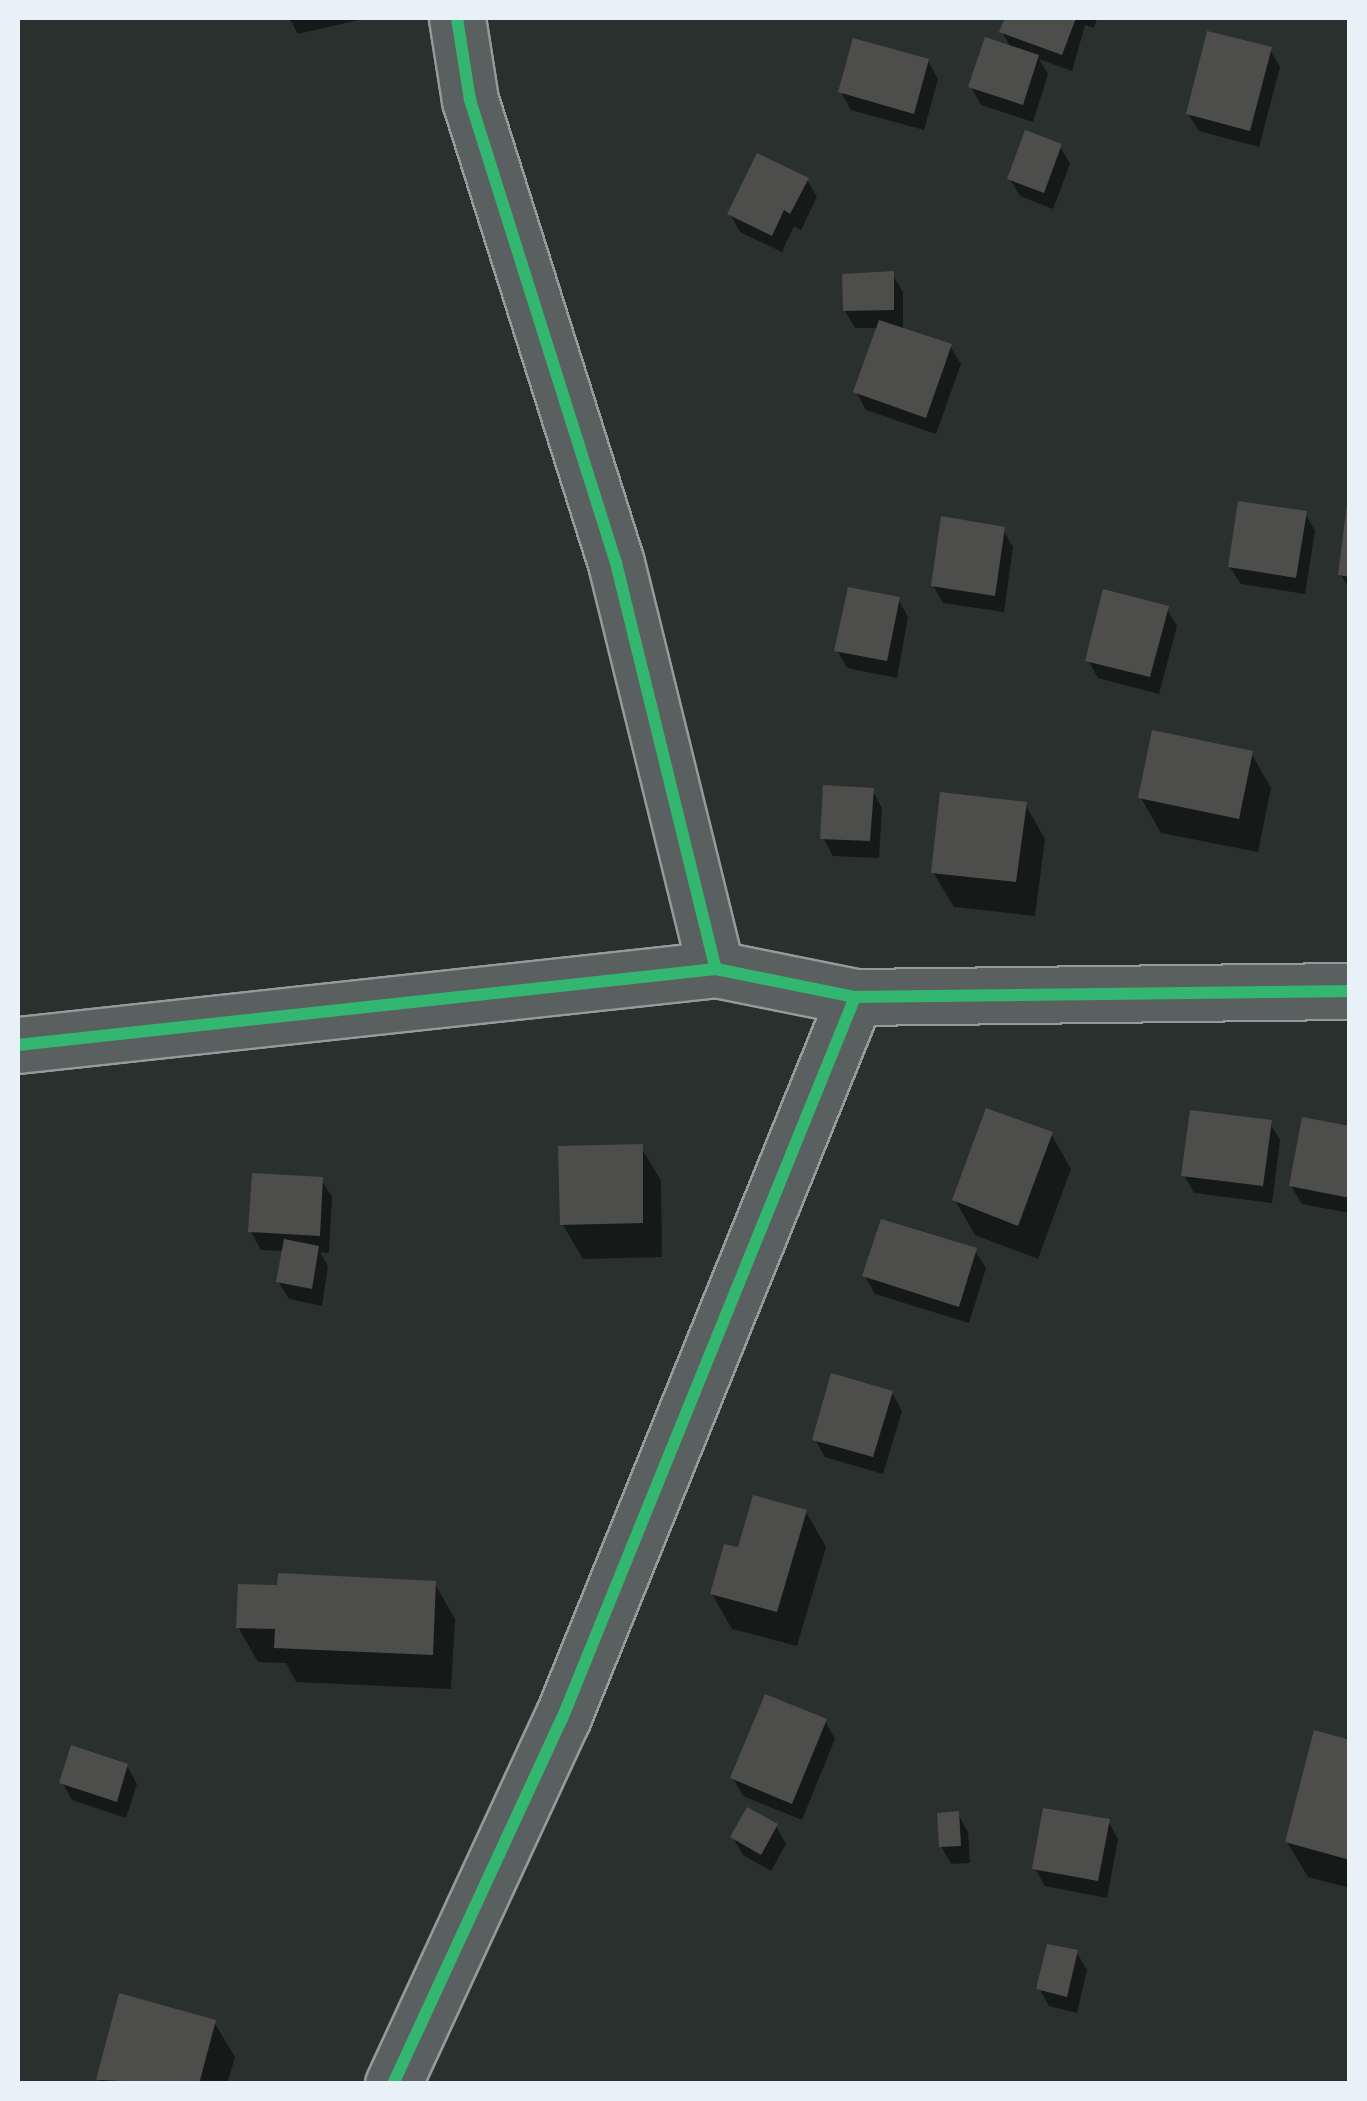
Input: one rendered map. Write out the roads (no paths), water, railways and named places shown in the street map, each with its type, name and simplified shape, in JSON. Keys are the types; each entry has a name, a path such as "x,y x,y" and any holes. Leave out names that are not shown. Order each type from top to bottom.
{"street":[{"path":"457,18 470,100 616,564 716,969"},
{"path":"18,1045 716,969 855,997 1350,991"},
{"path":"393,2084 562,1719 855,997"}]}
